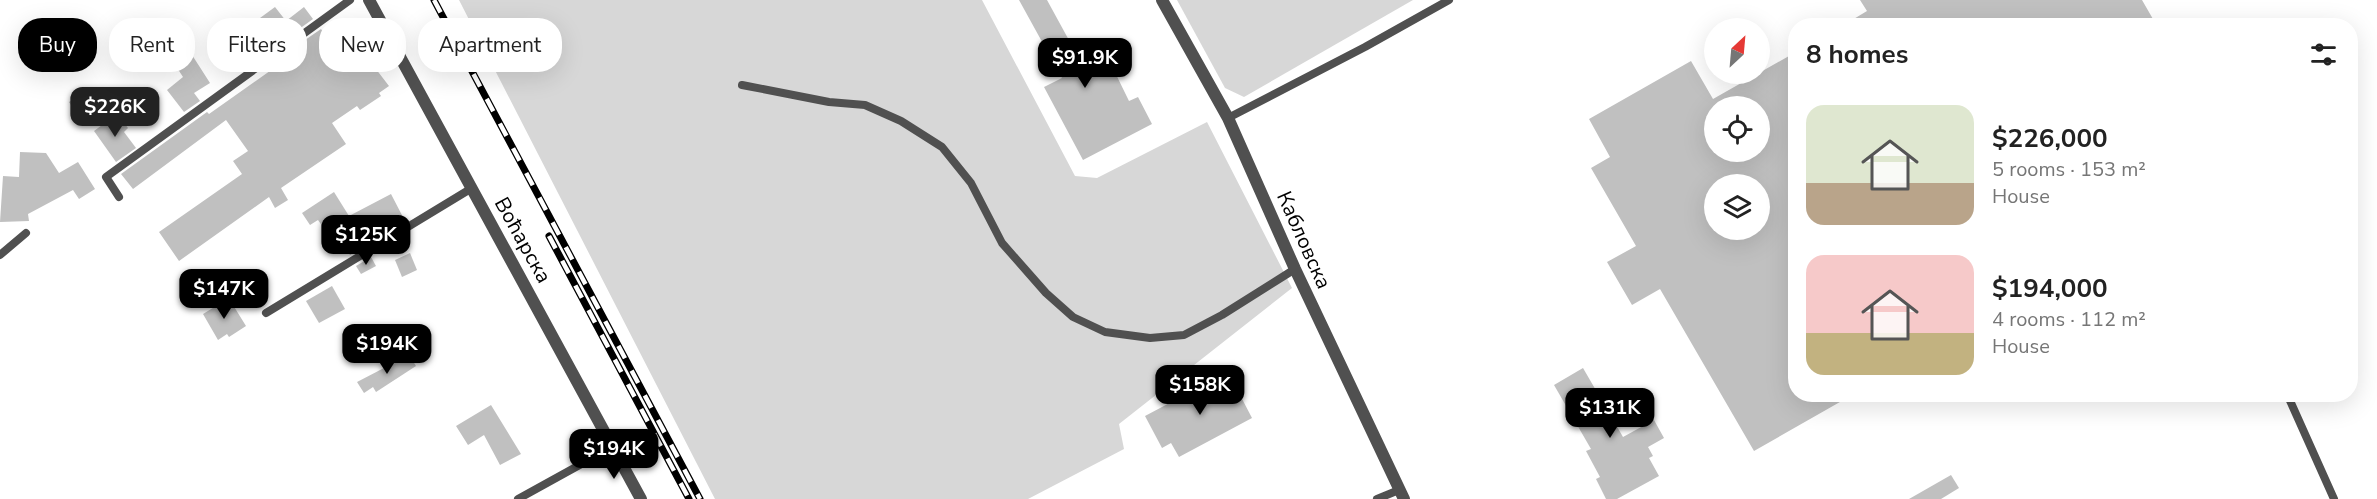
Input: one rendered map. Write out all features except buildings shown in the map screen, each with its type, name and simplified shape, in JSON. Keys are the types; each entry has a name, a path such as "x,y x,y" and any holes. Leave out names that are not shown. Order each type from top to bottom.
{"street":[{"name":"Воћарска","path":"369,0 641,499"},
{"name":"Кабловска","path":"1162,0 1228,118 1295,269 1402,495"}],"lane":[{"path":"118,197 106,177 351,0"},
{"path":"1228,118 1365,47 1449,0"},
{"path":"741,85 829,102 864,105 900,121 942,147 971,183 1002,243 1046,293 1073,317 1105,332 1150,338 1184,335 1222,315 1295,269"},
{"path":"266,313 472,188"},
{"path":"0,255 27,233"},
{"path":"2291,402 2334,499"},
{"path":"518,499 614,446"},
{"path":"1377,499 1402,495"}],"shaded area":[{"path":"459,0 982,0 1075,176 1097,178 1207,122 1292,288 1119,424 1124,449 1028,499 715,499 496,72 562,72 562,18 468,18"},
{"path":"1177,0 1413,0 1244,97 1225,88"}],"railway":[{"path":"434,0 700,499"},
{"path":"549,236 689,499"}]}
